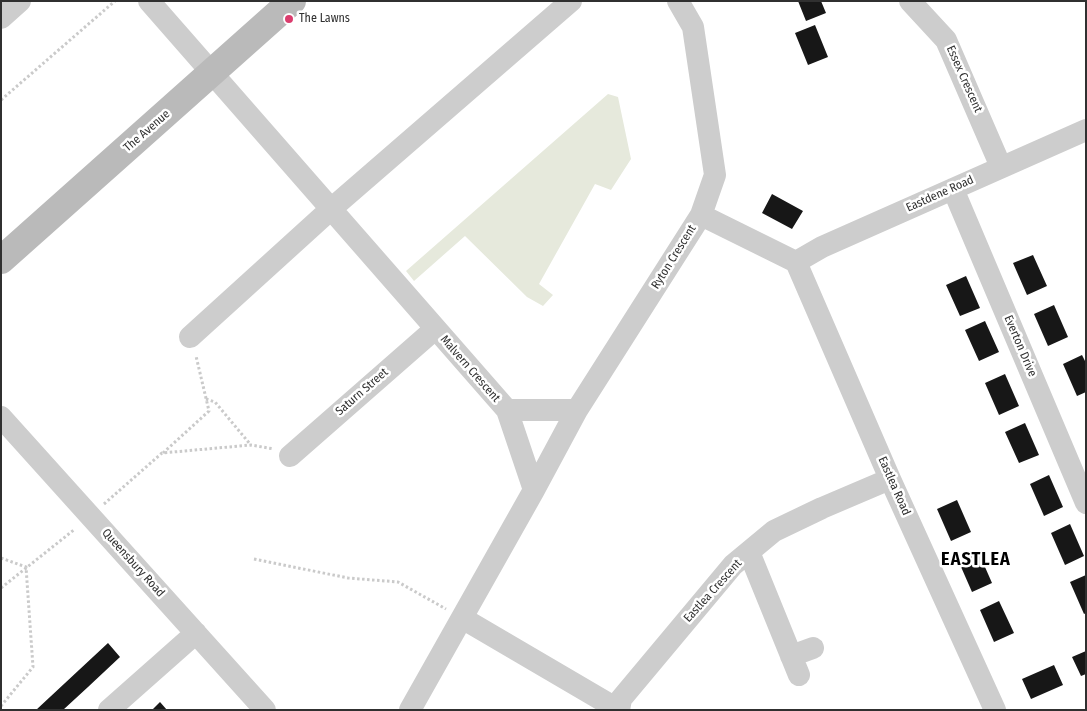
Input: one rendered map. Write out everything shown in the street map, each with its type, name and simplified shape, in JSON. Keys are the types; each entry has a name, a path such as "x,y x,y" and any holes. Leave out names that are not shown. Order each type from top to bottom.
{"street":[{"path":"1,18 20,1"},
{"name":"Malvern Crescent","path":"149,1 507,410 534,490"},
{"name":"The Avenue","path":"1,260 292,1"},
{"path":"191,336 331,209 571,1"},
{"name":"Ryton Crescent","path":"534,490 577,410 701,215 715,175 693,28 679,1"},
{"name":"Essex Crescent","path":"910,1 946,40 1002,167"},
{"name":"Eastdene Road","path":"796,262 822,247 1086,130"},
{"name":"Everton Drive","path":"953,189 1086,502"},
{"path":"701,215 796,262"},
{"name":"Eastlea Road","path":"796,262 890,479 995,710"},
{"name":"Saturn Street","path":"292,454 435,329"},
{"path":"507,410 577,410"},
{"name":"Queensbury Road","path":"1,416 265,710"},
{"name":"Eastlea Crescent","path":"619,710 621,699 733,565 774,531 890,479"},
{"path":"410,710 534,490"},
{"path":"749,552 795,666 813,648"},
{"path":"462,618 619,710"},
{"path":"109,710 196,633"}],"path":[{"path":"1,100 115,1"},
{"path":"1,588 90,516 209,411 191,336"},
{"path":"206,399 215,402 251,445"},
{"path":"162,453 251,445 292,454"},
{"path":"1,558 26,567"},
{"path":"254,559 348,578 398,582 462,618"},
{"path":"2,704 34,667 26,567"}],"shaded area":[{"path":"608,94 618,97 631,159 611,190 595,184 539,284 553,295 543,306 527,297 465,236 414,281 406,271"}],"building":[{"path":"798,1 821,1 826,13 806,21"},
{"path":"815,25 828,57 808,65 795,33"},
{"path":"772,194 803,211 792,229 762,213"},
{"path":"1033,255 1047,286 1027,295 1013,263"},
{"path":"966,276 980,308 960,316 946,285"},
{"path":"1054,305 1068,337 1048,346 1034,314"},
{"path":"985,321 999,352 979,361 965,330"},
{"path":"1082,355 1086,363 1086,392 1077,396 1063,364"},
{"path":"1005,374 1019,406 999,415 985,383"},
{"path":"1025,423 1039,455 1019,463 1005,432"},
{"path":"1049,475 1063,507 1044,516 1030,484"},
{"path":"957,500 971,532 951,541 937,509"},
{"path":"1070,524 1084,556 1065,565 1051,533"},
{"path":"978,551 992,583 972,592 958,560"},
{"path":"1086,575 1086,613 1084,614 1070,582"},
{"path":"999,601 1014,633 994,642 980,610"},
{"path":"108,643 120,657 88,687 63,710 36,710"},
{"path":"1086,651 1086,674 1081,676 1072,657"},
{"path":"1054,665 1063,685 1031,699 1022,679"},
{"path":"160,702 167,710 152,710"}],"place":[{"name":"The Lawns","path":"289,19"}],"district":[{"name":"EASTLEA","path":"976,560"}]}
